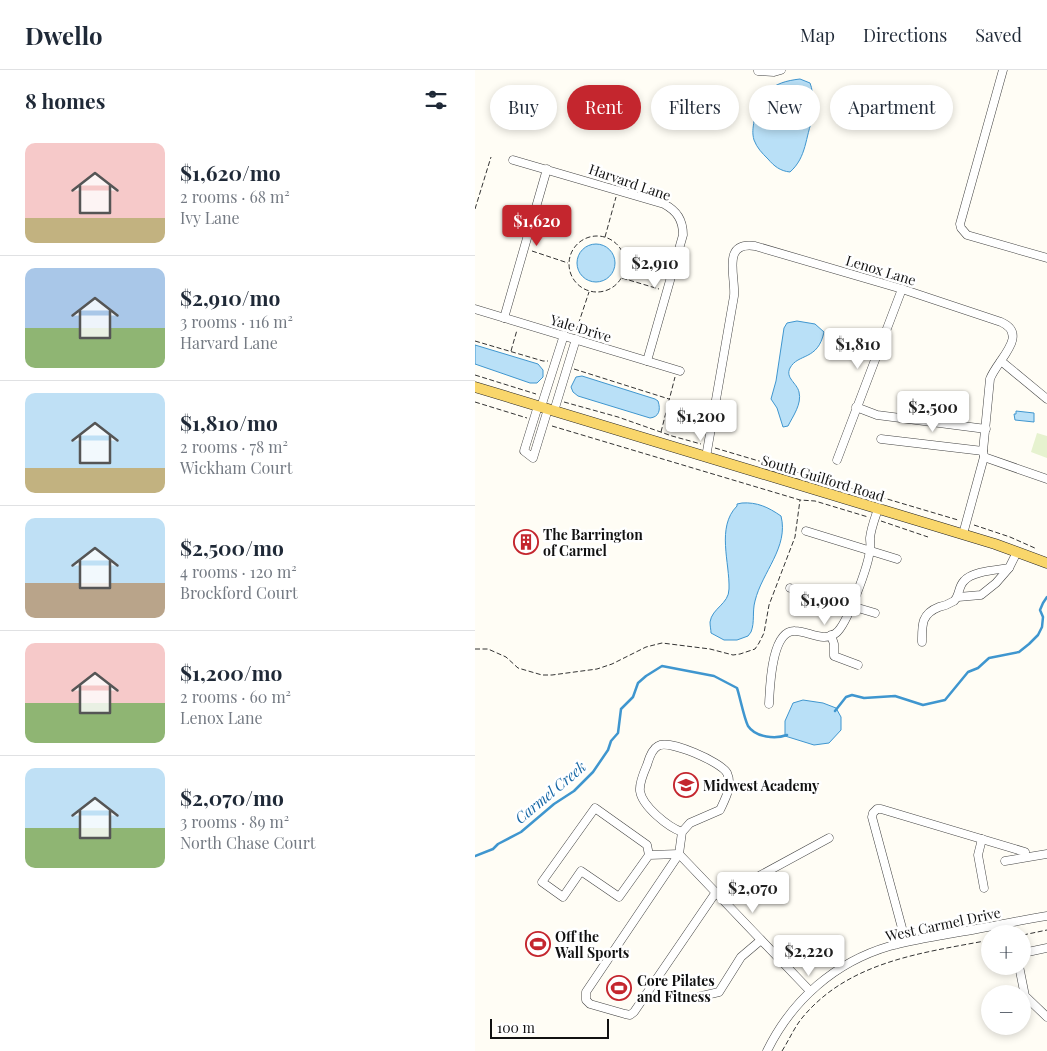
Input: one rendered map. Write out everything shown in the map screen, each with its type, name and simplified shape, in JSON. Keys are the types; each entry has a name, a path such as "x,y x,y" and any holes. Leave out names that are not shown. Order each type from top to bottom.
{"main road":[{"name":"South Guilford Road","path":"475,387 705,457 877,514 963,534 1047,563"}],"street":[{"path":"758,71 774,72 781,70"},
{"path":"1003,70 959,224 967,235 1047,258"},
{"name":"Harvard Lane","path":"513,160 664,204 672,208 678,215 683,224 683,235 647,361"},
{"path":"504,318 547,169"},
{"name":"Lenox Lane","path":"705,457 734,296 735,286 731,262 738,249 749,245 755,246 902,289 1007,325 1011,328 1013,336 1011,344 990,379 984,454 963,534"},
{"path":"837,460 902,289"},
{"name":"Yale Drive","path":"475,309 564,336 576,336 678,372"},
{"path":"564,336 545,408 533,458 525,451 545,408 576,336"},
{"path":"1001,361 1047,399"},
{"path":"856,407 877,415 986,429"},
{"path":"881,439 984,454 1047,479"},
{"path":"769,704 770,675 777,648 783,637 790,631 796,630 826,637 836,633 852,607 870,550 870,539 877,514"},
{"path":"806,531 897,559"},
{"path":"922,642 922,623 932,610 951,603 958,597 981,595 996,583 1009,568 1017,552"},
{"path":"958,597 965,579 981,572 1009,568"},
{"path":"790,588 875,613"},
{"path":"831,635 834,656 858,665"},
{"path":"682,832 673,829 642,800 639,788 649,758 656,746 662,744 697,753 713,761 726,772 729,778 728,793 720,810 690,822 682,832 679,854 586,992 586,1000 589,1004 630,1015 634,1012 716,892"},
{"path":"595,808 647,845 649,855 619,897 581,871 563,897 542,882 595,808"},
{"path":"915,940 902,928 872,818 873,813 877,809 1025,852"},
{"path":"723,900 739,887 829,838"},
{"path":"982,839 978,855 984,888"},
{"path":"649,855 679,854 810,991"},
{"path":"1005,861 1047,854"},
{"name":"West Carmel Drive","path":"767,1051 792,1011 810,991 846,964 866,954 915,940 1047,916"},
{"path":"896,944 902,928"},
{"path":"689,999 719,992 741,957 761,940"},
{"path":"1031,951 1047,948"},
{"path":"1021,975 1025,996 1047,1017"}],"path":[{"path":"475,209 491,157"},
{"path":"604,238 617,195"},
{"path":"596,236 612,241 622,254 624,262 621,278 610,288 603,291 589,291 576,284 572,278 569,263 574,248 580,242 596,236"},
{"path":"530,251 569,263"},
{"path":"621,278 662,289"},
{"path":"576,336 589,291"},
{"path":"511,352 518,327"},
{"path":"475,341 553,362"},
{"path":"571,368 669,398"},
{"path":"661,432 669,398 678,372"},
{"path":"475,375 543,396"},
{"path":"475,402 531,419"},
{"path":"561,402 618,417 698,443"},
{"path":"548,424 801,500 815,501 877,514 928,537"},
{"path":"717,448 967,522 1011,537 1040,550"},
{"path":"475,649 489,649 507,657 518,668 542,675 552,675 597,669 612,664 646,647 662,643 710,649 733,655 755,649 764,632 769,606 795,537 801,500"},
{"path":"1031,933 1047,930"},
{"path":"782,1051 802,1019 823,997 850,978 900,957 981,942"}],"green space":[{"path":"1037,433 1047,436 1047,458 1031,452"}],"water":[{"path":"800,79 810,83 810,85 777,85"},
{"path":"753,130 809,130 800,160 790,172 783,171 773,164 757,146"},
{"path":"596,244 603,245 609,250 614,256 614,270 609,276 603,281 596,282 589,281 583,276 578,270 577,263 578,256 583,250 589,245"},
{"path":"797,321 815,324 824,332 817,348 798,360 790,368 790,378 798,389 800,396 797,410 788,426 783,427 777,408 771,399 776,381 784,328 787,323"},
{"path":"475,345 538,364 543,370 543,377 537,383 530,383 475,364"},
{"path":"582,376 655,399 659,404 659,412 650,418 578,396 571,387 576,377"},
{"path":"1016,411 1034,413 1034,422 1015,420 1014,414 1016,414"},
{"path":"753,503 762,506 781,516 781,538 774,559 758,590 751,632 748,636 737,640 724,640 711,633 710,622 711,617 724,602 728,594 729,579 725,546 727,524 737,504"},
{"path":"803,700 823,703 836,708 841,717 841,730 829,743 814,745 785,736 785,721 793,703"}],"waterway":[{"name":"Carmel Creek","path":"835,711 846,697 852,695 864,698 895,696 923,705 945,700 968,672 978,668 989,658 1019,652 1038,635 1042,627 1043,617 1040,610 1047,597"},
{"name":"Carmel Creek","path":"475,856 493,849 498,844 521,832 554,804 574,791 593,772 608,750 611,741 618,733 621,709 633,697 638,683 662,666 714,676 737,688 748,726 752,730 766,736 777,737 787,735"}],"place":[{"name":"The Barrington of Carmel","path":"526,542"},
{"name":"Midwest Academy","path":"686,785"},
{"name":"Off the Wall Sports","path":"538,944"},
{"name":"Core Pilates and Fitness","path":"619,988"}]}
